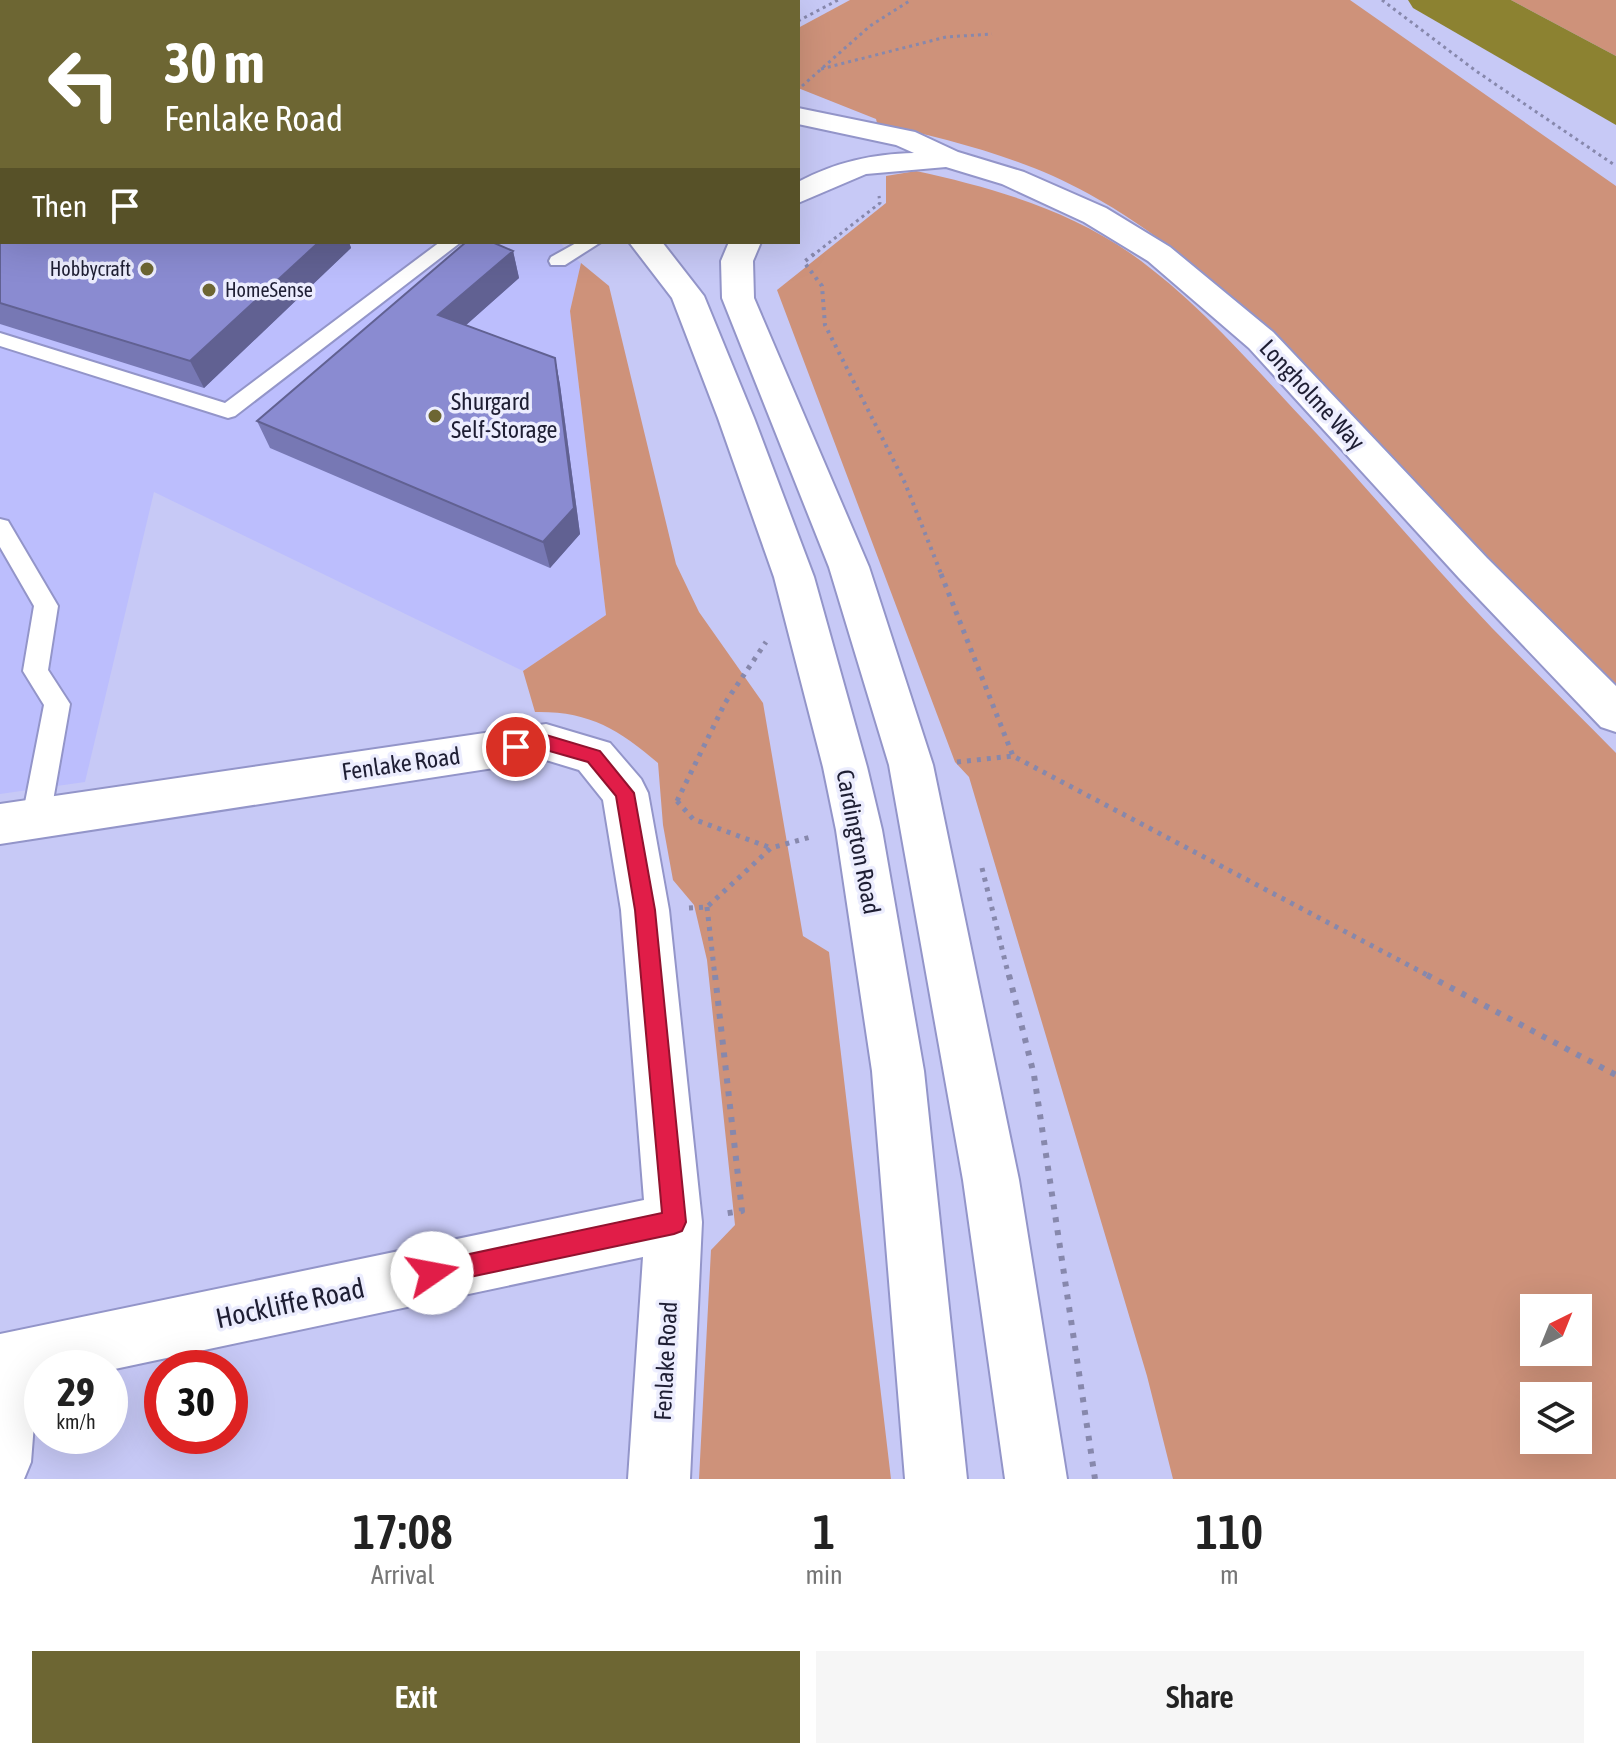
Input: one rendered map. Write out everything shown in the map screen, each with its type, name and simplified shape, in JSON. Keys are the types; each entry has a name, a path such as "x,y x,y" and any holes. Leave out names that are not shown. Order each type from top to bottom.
{"main road":[{"name":"Longholme Way","path":"800,116 905,138 948,158 1013,178 1095,215 1159,254 1212,296 1301,381 1473,568 1616,714"},
{"name":"Longholme Way","path":"800,193 822,180 863,166 885,162 920,164 948,158"},
{"name":"Cardington Road","path":"647,244 688,296 736,418 794,577 845,767 859,830 898,1071 936,1479"},
{"path":"744,244 737,261 738,298 849,567 911,765 991,1180 1036,1479"},
{"name":"Fenlake Road","path":"18,821 546,742 594,756 625,793 645,910 674,1222 659,1479"},
{"name":"Hockliffe Road","path":"4,1363 674,1222"},
{"path":"0,1462 4,1363"}],"lane":[{"path":"0,339 228,411 449,244"},
{"path":"558,261 588,244"},
{"path":"0,527 46,606 35,671 57,704 18,821"}],"path":[{"path":"800,20 838,0"},
{"path":"800,88 870,26 911,0"},
{"path":"904,4 918,0"},
{"path":"1382,0 1476,71 1616,166"},
{"path":"821,69 946,37 992,34"},
{"path":"879,189 880,203 804,262 822,286 825,325 905,483 1013,756"},
{"path":"677,801 725,703 772,632"},
{"path":"955,762 1013,756 1616,1075"},
{"path":"625,793 677,801 693,819 771,848"},
{"path":"674,1222 742,1211 707,907 771,848 813,836"}],"shaded area":[{"path":"850,0 1350,0 1616,186 1616,692 1300,365 1201,272 1128,218 1064,181 958,143 877,123 876,119 800,89 800,27"},
{"path":"1408,0 1511,0 1616,56 1616,125 1413,8"},
{"path":"1511,0 1616,0 1616,56"},
{"path":"916,171 972,184 1054,212 1130,253 1181,294 1228,339 1507,644 1616,753 1616,1479 1173,1479 1147,1376 969,777 955,762 777,290 886,203 886,176"},
{"path":"0,244 457,244 323,349 462,244 561,244 581,263 570,311 606,615 523,671 154,492 85,782 0,794"},
{"path":"581,263 609,286 676,564 699,612 763,703 803,936 829,952 891,1479 699,1479 711,1250 735,1225 707,960 694,905 673,880 663,825 658,763 602,724 571,715 535,712 523,671 606,615 570,311"}],"building":[{"path":"0,244 317,244 190,361 0,303"},
{"name":"Shurgard Self-Storage","path":"464,244 497,244 513,251 438,315 555,358 574,508 543,542 257,421"}],"place":[{"name":"Hobbycraft","path":"147,269"},
{"name":"HomeSense","path":"209,290"},
{"name":"Shurgard Self-Storage","path":"435,416"}],"route":[{"path":"432,1273 674,1222 645,910 625,793 594,756 546,742 516,747"}]}
